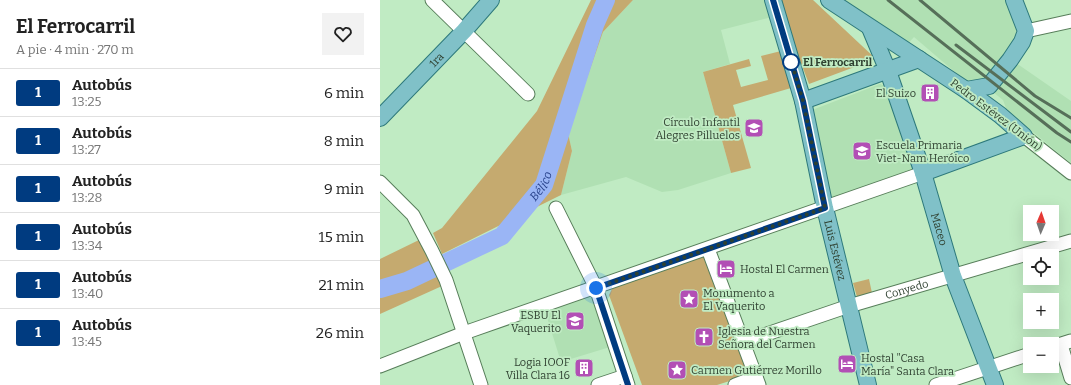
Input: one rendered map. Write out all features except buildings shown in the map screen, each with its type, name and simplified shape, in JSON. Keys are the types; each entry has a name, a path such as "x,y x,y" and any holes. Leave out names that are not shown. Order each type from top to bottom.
{"main road":[{"name":"1ra","path":"380,118 464,31 491,0"},
{"name":"Luis Estévez","path":"773,0 803,101 825,208 868,385"},
{"name":"Pedro Estévez (Unión)","path":"829,0 966,90 1000,115 1024,136"},
{"path":"966,90 989,86 1022,42 1026,31 1014,0"},
{"name":"Maceo","path":"870,28 888,71 923,173 953,276 995,385"},
{"path":"803,101 919,59"},
{"path":"993,82 1000,115"},
{"path":"923,173 1024,136"}],"street":[{"path":"432,0 528,94"},
{"path":"1026,31 1071,21"},
{"name":"Pedro Estévez (Unión)","path":"1024,136 1071,173"},
{"path":"380,366 464,333 923,173"},
{"path":"380,182 413,215 432,251 446,280 481,385"},
{"path":"556,208 596,288 627,381 598,385"},
{"name":"Conyedo","path":"743,342 849,306 1071,241"},
{"path":"708,249 757,381 735,385"},
{"path":"1061,344 1071,378"},
{"path":"936,385 1023,356"}],"shaded area":[{"path":"591,0 633,0 603,32 568,133 572,151 561,195 442,254 433,233 442,228 537,111"},
{"path":"633,0 767,0 772,17 721,30 730,64 703,72 731,173 678,190 662,192 626,177 561,195 572,151 568,133 603,32"},
{"path":"777,0 813,0 876,59 809,84"},
{"path":"844,0 1007,0 1018,36 1010,60 1071,101 1071,163 1007,111 1003,100 984,85 970,85 914,37 904,48"},
{"path":"781,51 791,88 733,105 751,168 731,173 703,72 749,59 751,66 736,70 741,87 768,80 761,56"},
{"name":"Escuela Primaria Viet-Nam Heróico","path":"880,84 886,86 913,167 911,171 832,198 828,195 812,110"},
{"path":"421,239 442,286 380,314 380,259"},
{"path":"702,255 710,258 747,366 739,378 717,385 642,385 609,295 613,287"},
{"path":"869,279 872,293 857,297 853,283"},
{"name":"ESBU El Vaquerito","path":"593,295 610,347 561,362 545,311"}],"waterway":[{"name":"Bélico","path":"380,289 407,281 502,236 544,185 595,25 606,0"}],"railway":[{"path":"888,0 1057,133 1071,142"},
{"path":"920,0 1035,96 1071,118"},
{"path":"956,45 1071,132"}],"bus line":[{"name":"1","path":"628,385 596,288 825,208 803,101 773,0"}],"place":[{"name":"El Ferrocarril","path":"791,62"},
{"name":"El Suizo","path":"930,93"},
{"name":"Círculo Infantil Alegres Pilluelos","path":"754,128"},
{"name":"Escuela Primaria Viet-Nam Heróico","path":"862,151"},
{"name":"Hostal El Carmen","path":"726,269"},
{"name":"Monumento a El Vaquerito","path":"689,299"},
{"name":"ESBU El Vaquerito","path":"575,321"},
{"name":"Iglesia de Nuestra Señora del Carmen","path":"704,337"},
{"name":"Hostal \"Casa María\" Santa Clara","path":"847,364"},
{"name":"Logia IOOF Villa Clara 16","path":"584,368"},
{"name":"Carmen Gutiérrez Morillo","path":"677,370"}],"route":[{"path":"596,288 825,208 803,101 790,57 791,62"}]}
